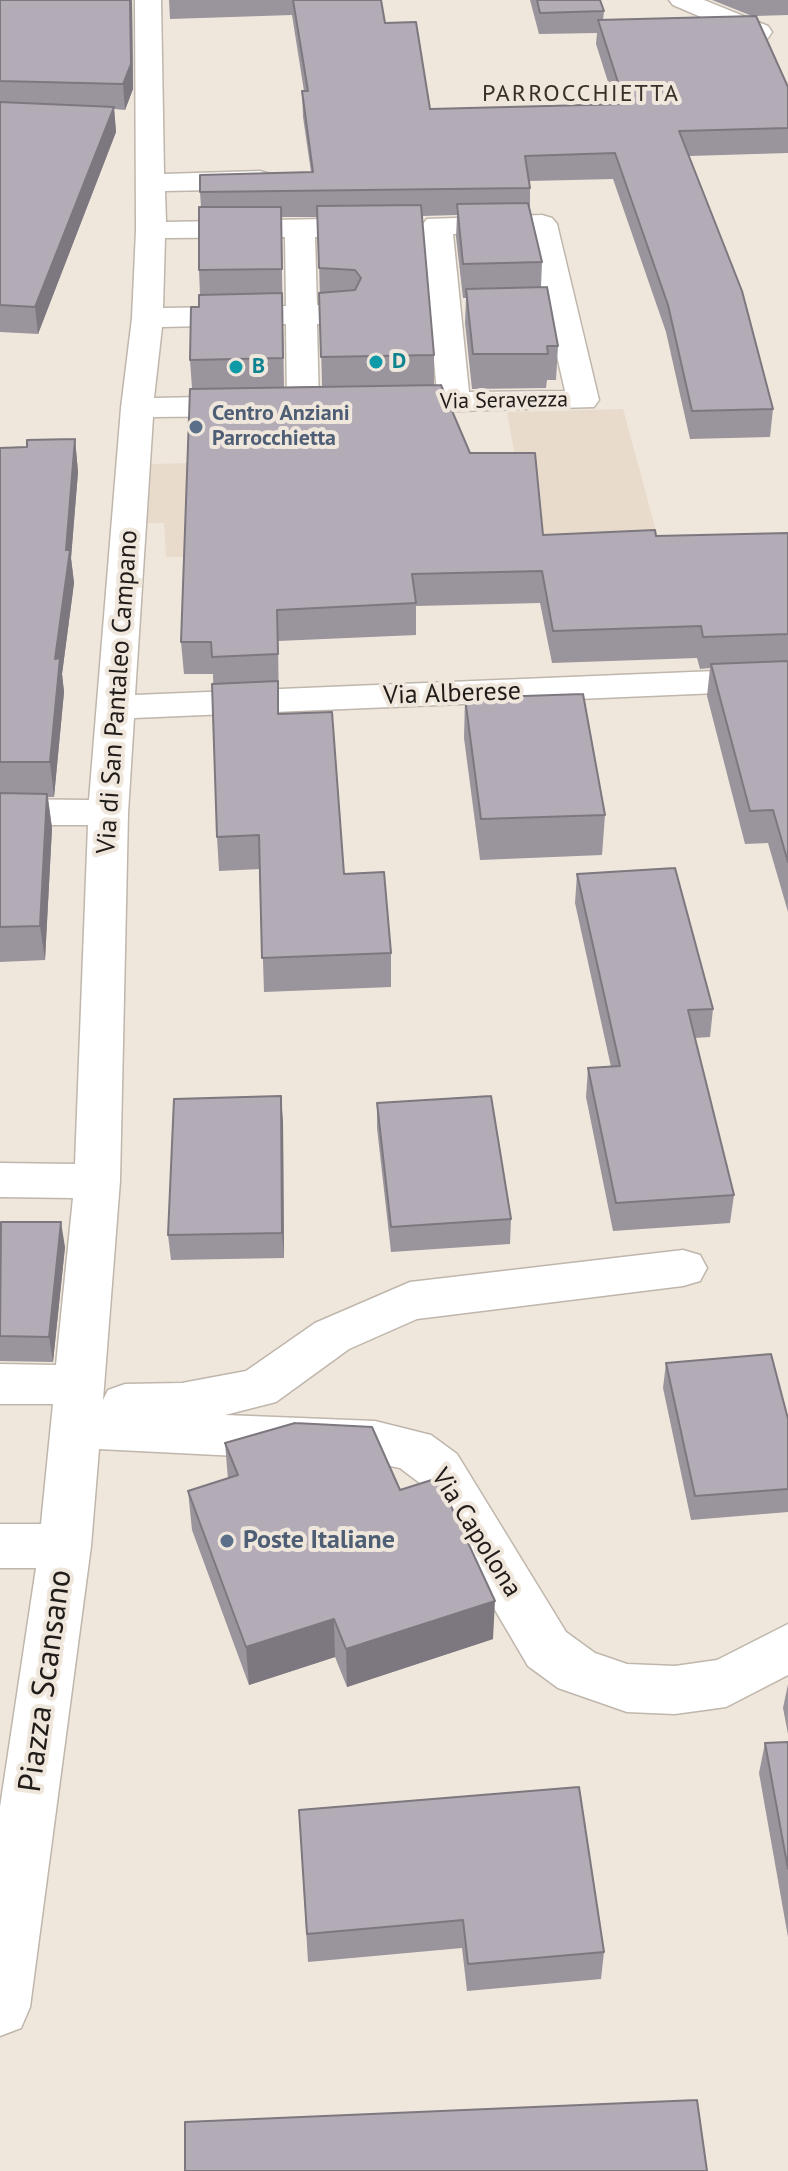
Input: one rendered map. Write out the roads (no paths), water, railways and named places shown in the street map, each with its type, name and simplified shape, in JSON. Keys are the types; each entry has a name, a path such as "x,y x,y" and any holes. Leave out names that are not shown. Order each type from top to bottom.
{"street":[{"name":"Via di San Pantaleo Campano","path":"65,1546 97,1181 108,813 137,408 147,318 151,183 136,122 148,0"},
{"path":"682,0 759,32"},
{"path":"151,183 265,180"},
{"name":"Via Seravezza","path":"137,408 583,400 546,309 542,224 431,226"},
{"path":"169,230 431,226 459,311 454,402"},
{"path":"300,228 302,315 334,404"},
{"path":"147,318 344,314"},
{"name":"Via Alberese","path":"115,707 788,679"},
{"path":"0,812 108,813"},
{"path":"0,1180 97,1181"},
{"path":"0,1384 78,1406 182,1403 259,1388 332,1336 410,1301 683,1268"},
{"name":"Via Capolona","path":"78,1406 375,1442 413,1450 439,1469 547,1649 577,1671 627,1688 675,1690 726,1683 788,1648"},
{"path":"0,1546 65,1546"},
{"name":"Piazza Scansano","path":"0,2007 65,1546"}],"place":[{"name":"D","path":"376,362"},
{"name":"B","path":"236,367"},
{"name":"Centro Anziani Parrocchietta","path":"196,427"},
{"name":"Poste Italiane","path":"227,1541"}],"district":[{"name":"PARROCCHIETTA","path":"581,94"}]}
